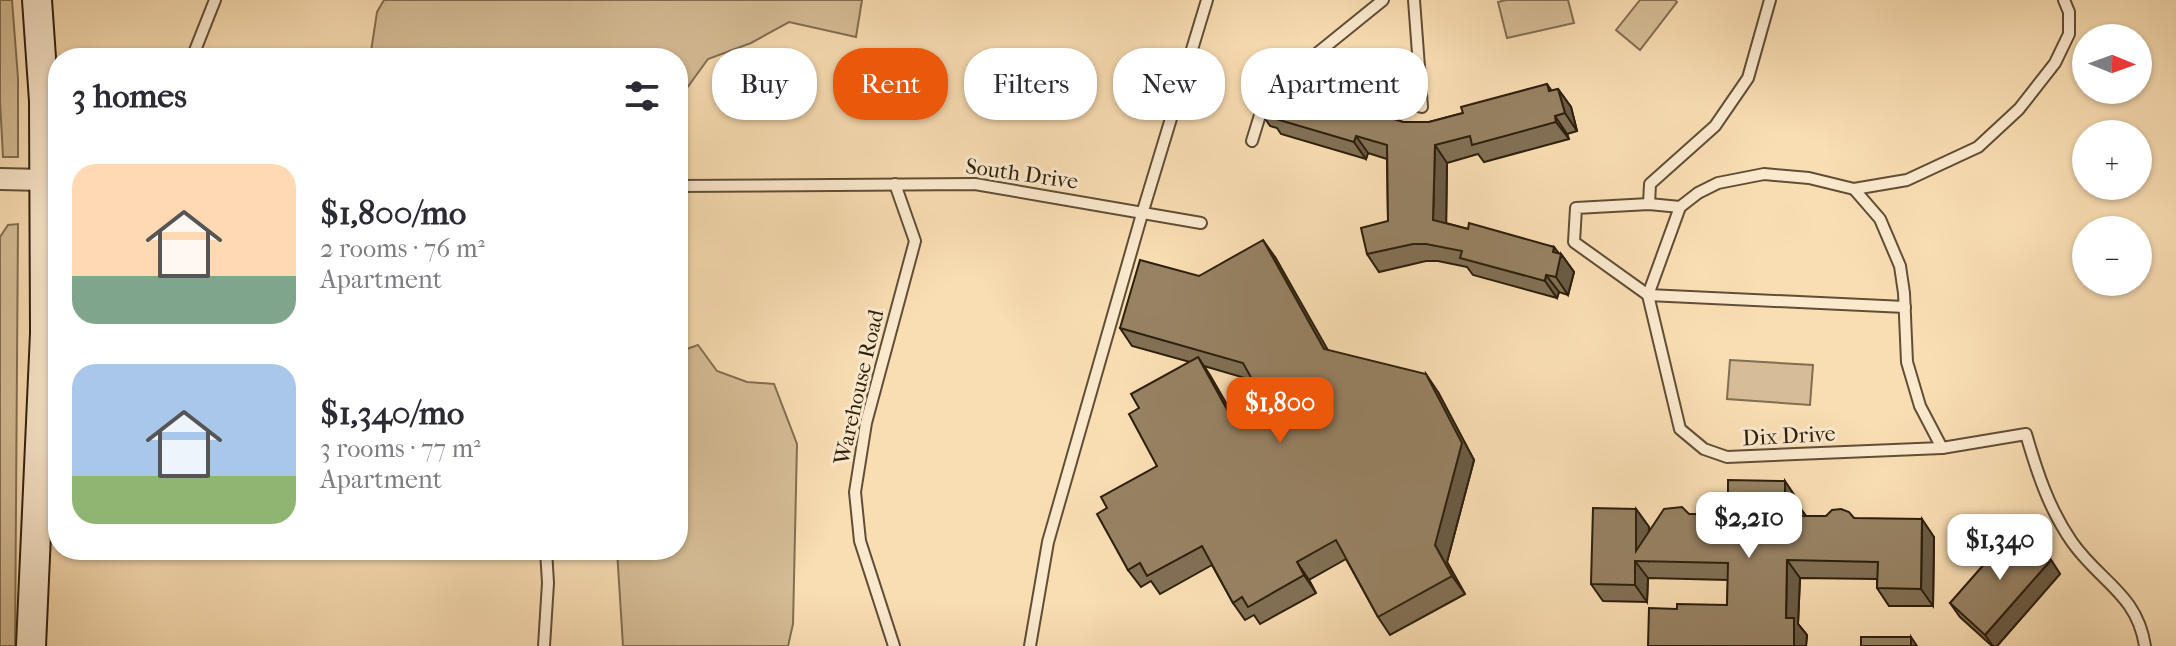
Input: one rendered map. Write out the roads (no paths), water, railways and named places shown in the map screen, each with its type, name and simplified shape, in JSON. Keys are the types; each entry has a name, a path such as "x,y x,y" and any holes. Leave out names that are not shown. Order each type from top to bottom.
{"main road":[{"path":"37,0 48,146"},
{"path":"31,646 48,256"}],"street":[{"path":"0,179 48,180"}],"lane":[{"path":"196,48 215,0"},
{"path":"1030,646 1048,542 1207,0"},
{"path":"1323,48 1383,0"},
{"path":"1414,0 1418,48"},
{"path":"1649,204 1650,184 1715,126 1748,78 1770,0"},
{"path":"1648,295 1680,207 1718,183 1764,174 1809,178 1854,189 1907,180 1978,147 2019,109 2055,63 2069,34 2069,12 2064,0"},
{"path":"1252,141 1259,120"},
{"name":"Warehouse Road","path":"894,646 860,541 855,492 866,423 915,241 895,184"},
{"name":"South Drive","path":"688,186 975,184 1201,223"},
{"path":"1854,189 1880,219 1900,266 1907,362 1920,406 1942,448"},
{"path":"1680,207 1649,204 1576,208 1574,242 1648,295 1905,307"},
{"name":"Dix Drive","path":"1648,295 1680,429 1704,449 1727,457 1942,448 2026,434 2040,485 2072,542 2101,576 2129,601 2142,624 2145,646"},
{"path":"544,646 547,560"}]}
